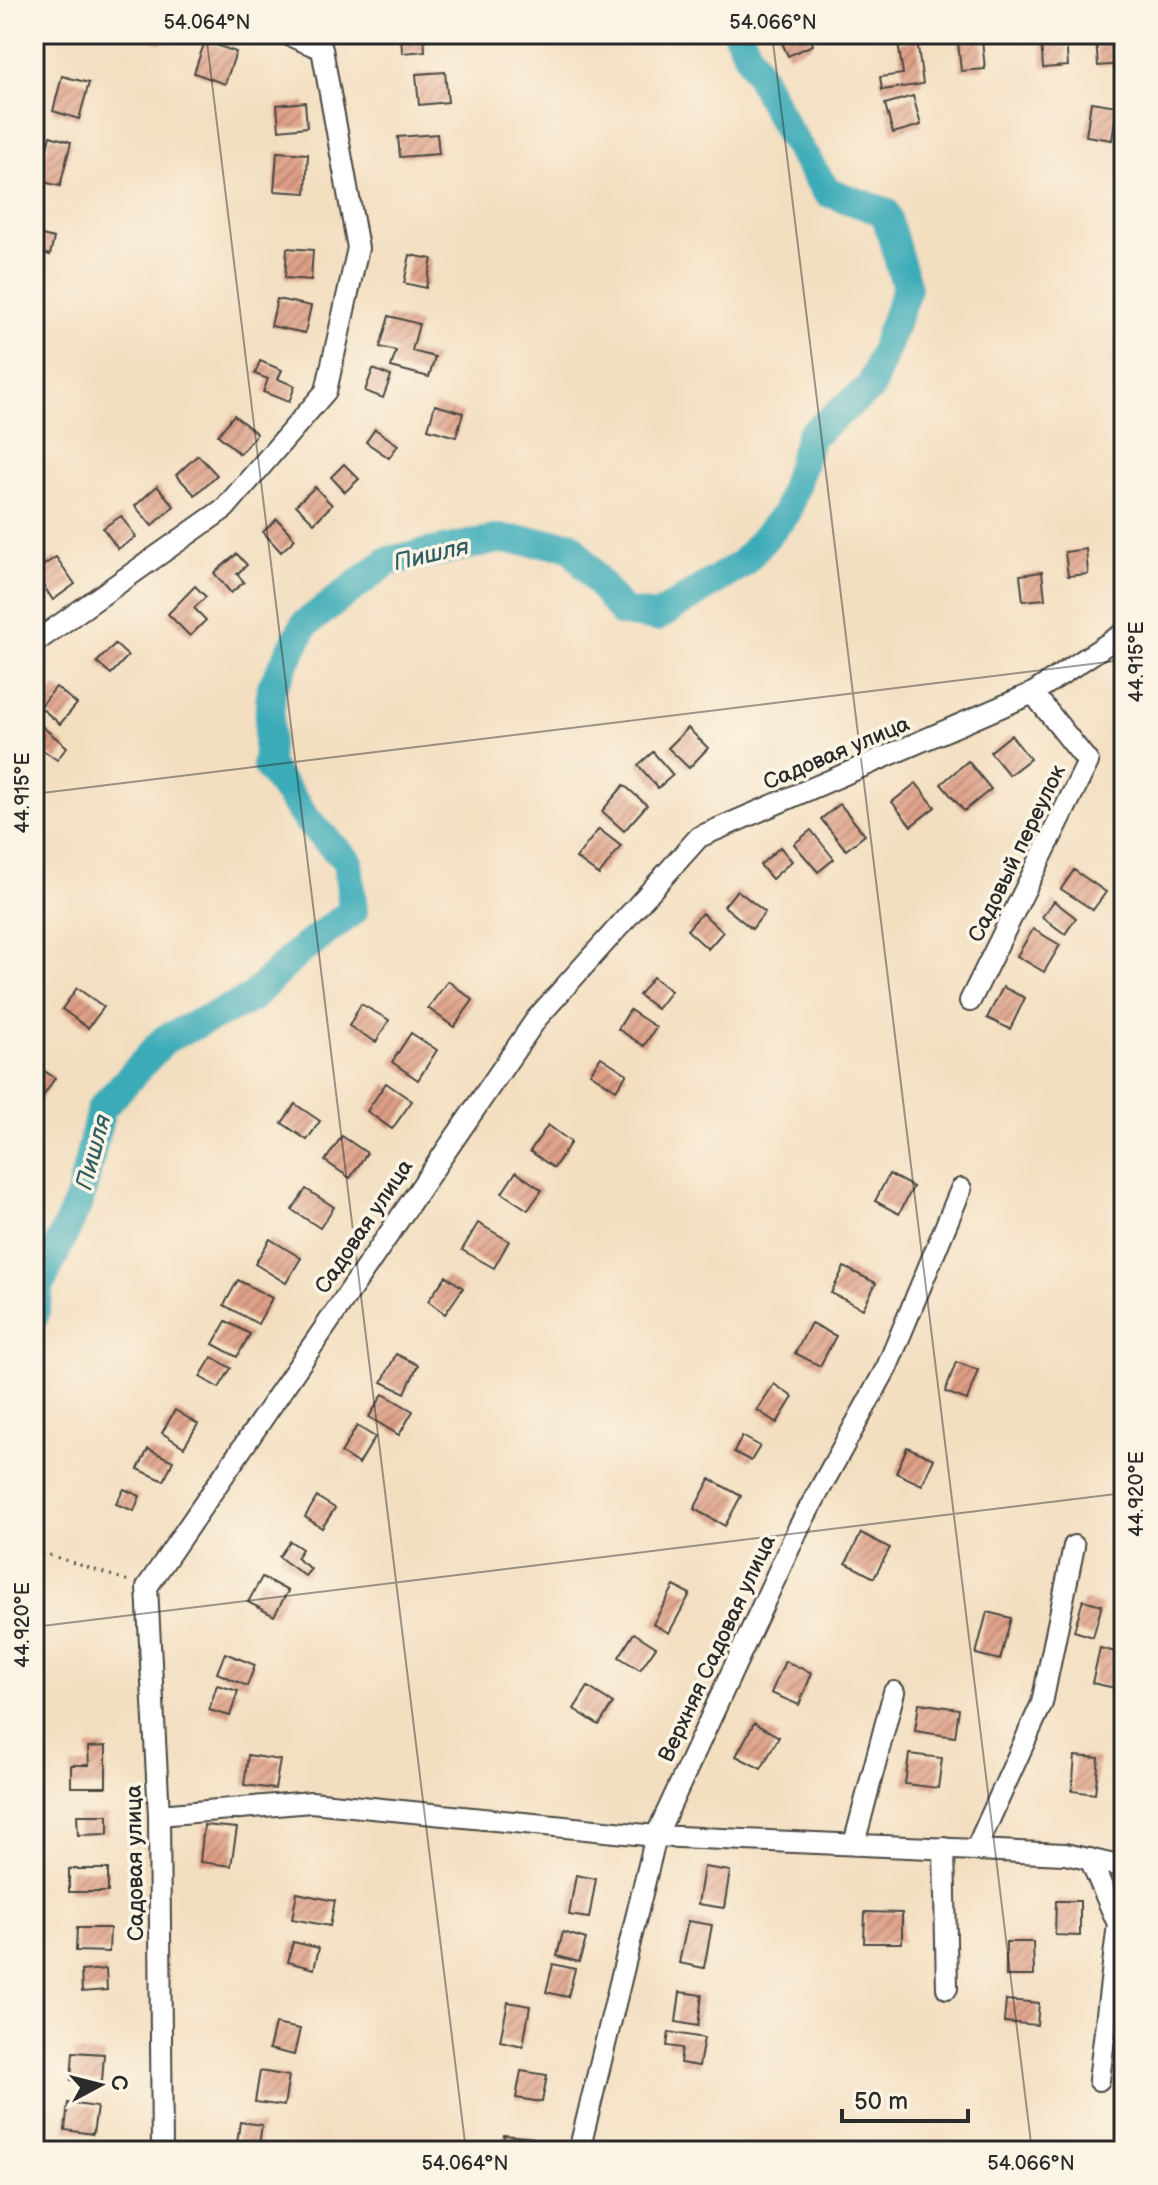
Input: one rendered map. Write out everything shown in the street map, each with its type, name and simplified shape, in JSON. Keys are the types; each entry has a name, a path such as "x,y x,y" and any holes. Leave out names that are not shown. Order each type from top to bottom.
{"street":[{"path":"34,643 225,508 326,391 358,248 322,49 286,34"},
{"name":"Садовая улица","path":"162,2151 159,1815 147,1587 537,1018 699,837 1033,693 1124,633"},
{"name":"Садовый переулок","path":"970,1001 1088,762 1033,693"},
{"name":"Верхняя Садовая улица","path":"579,2151 656,1836 799,1527 887,1367 961,1189"},
{"path":"976,1849 1042,1703 1074,1546"},
{"path":"854,1844 894,1692"},
{"path":"159,1815 311,1802 656,1836 1065,1854 1124,1867"},
{"path":"944,1848 947,1988"},
{"path":"1090,1859 1118,1924 1099,2080"}],"path":[{"path":"34,1550 147,1587"}],"building":[{"path":"138,34 165,34 161,44"},
{"path":"401,34 424,34 425,51 402,53"},
{"path":"778,34 809,34 813,45 788,56"},
{"path":"1119,37 1121,64 1098,66 1096,38"},
{"path":"1066,39 1068,66 1043,68 1041,40"},
{"path":"917,40 923,84 882,90 880,77 903,74 898,43"},
{"path":"982,40 985,69 961,71 958,42"},
{"path":"205,41 236,52 225,84 194,73"},
{"path":"445,72 448,102 419,105 416,74"},
{"path":"62,76 89,83 79,119 53,111"},
{"path":"913,96 921,125 893,133 885,104"},
{"path":"305,102 307,127 279,130 277,105"},
{"path":"1091,102 1117,106 1112,140 1086,136"},
{"path":"437,134 439,154 400,157 398,137"},
{"path":"50,136 71,142 60,186 39,181"},
{"path":"277,152 308,154 306,193 274,191"},
{"path":"34,217 42,218 38,234 54,238 50,255 34,251"},
{"path":"287,248 313,250 311,280 285,278"},
{"path":"410,255 432,259 426,288 404,283"},
{"path":"277,299 311,306 305,333 271,326"},
{"path":"389,316 419,324 412,351 435,357 429,377 391,367 396,351 380,347"},
{"path":"34,323 47,327 37,359 34,358"},
{"path":"260,361 282,370 278,379 295,386 289,402 263,392 268,379 255,374"},
{"path":"373,369 391,376 383,398 365,391"},
{"path":"435,405 463,413 456,437 428,429"},
{"path":"234,415 257,434 240,454 218,435"},
{"path":"375,429 398,445 389,458 366,442"},
{"path":"198,455 217,475 195,495 176,475"},
{"path":"344,464 359,479 345,492 331,477"},
{"path":"157,486 174,506 152,526 135,506"},
{"path":"315,487 332,505 314,523 296,505"},
{"path":"121,516 136,537 118,549 103,528"},
{"path":"277,519 295,539 281,552 263,532"},
{"path":"1086,549 1088,574 1068,576 1065,552"},
{"path":"237,554 247,565 237,574 244,582 231,593 214,573"},
{"path":"56,557 75,584 53,600 34,572"},
{"path":"1042,572 1045,599 1023,601 1020,575"},
{"path":"195,586 206,597 194,608 206,620 190,636 168,614"},
{"path":"115,644 128,656 111,674 97,662"},
{"path":"56,687 77,704 60,724 40,707"},
{"path":"34,720 67,747 57,760 43,750 34,761"},
{"path":"688,728 708,748 689,768 668,748"},
{"path":"1011,735 1030,759 1009,775 990,752"},
{"path":"653,752 673,775 658,788 638,765"},
{"path":"968,761 991,789 964,811 941,784"},
{"path":"916,783 935,807 911,826 892,802"},
{"path":"624,785 647,805 624,831 602,811"},
{"path":"840,804 865,835 846,850 821,819"},
{"path":"599,829 621,846 599,875 576,858"},
{"path":"811,830 834,859 818,872 794,844"},
{"path":"780,847 792,861 772,879 760,865"},
{"path":"1074,870 1106,892 1093,910 1061,889"},
{"path":"737,890 765,912 752,929 724,906"},
{"path":"1054,901 1076,918 1065,934 1042,917"},
{"path":"702,913 723,932 708,949 687,930"},
{"path":"1033,929 1060,945 1044,972 1017,956"},
{"path":"653,977 671,991 657,1009 639,995"},
{"path":"448,981 473,1000 454,1027 428,1008"},
{"path":"1003,987 1025,998 1010,1029 987,1018"},
{"path":"77,988 104,1007 88,1028 62,1009"},
{"path":"361,1004 389,1020 376,1042 349,1026"},
{"path":"630,1010 656,1027 644,1046 618,1029"},
{"path":"411,1033 437,1050 418,1080 392,1062"},
{"path":"601,1057 627,1074 616,1090 590,1073"},
{"path":"34,1064 55,1078 38,1104 34,1101"},
{"path":"386,1083 412,1101 392,1129 367,1111"},
{"path":"295,1104 320,1121 307,1140 282,1123"},
{"path":"548,1125 571,1142 554,1168 530,1151"},
{"path":"342,1136 367,1153 350,1178 325,1161"},
{"path":"516,1172 542,1190 528,1210 502,1193"},
{"path":"889,1174 913,1187 899,1214 875,1201"},
{"path":"306,1189 334,1207 320,1228 292,1210"},
{"path":"478,1223 509,1241 494,1268 462,1250"},
{"path":"270,1239 301,1258 286,1283 255,1264"},
{"path":"844,1267 876,1283 863,1309 831,1293"},
{"path":"446,1276 463,1288 445,1314 428,1301"},
{"path":"238,1280 272,1298 258,1324 224,1305"},
{"path":"226,1321 250,1334 237,1357 213,1344"},
{"path":"811,1323 836,1336 820,1366 795,1353"},
{"path":"396,1354 418,1365 405,1393 382,1382"},
{"path":"212,1357 231,1368 219,1388 200,1377"},
{"path":"956,1362 978,1370 967,1400 945,1392"},
{"path":"774,1384 793,1397 777,1423 757,1410"},
{"path":"383,1394 413,1411 399,1435 369,1417"},
{"path":"175,1410 198,1424 184,1447 162,1433"},
{"path":"357,1426 375,1437 359,1464 341,1453"},
{"path":"742,1436 760,1446 751,1461 734,1452"},
{"path":"907,1447 934,1459 922,1485 896,1473"},
{"path":"148,1449 173,1461 164,1481 138,1469"},
{"path":"710,1479 741,1496 725,1526 694,1509"},
{"path":"124,1489 140,1496 134,1511 116,1504"},
{"path":"317,1497 335,1508 322,1528 305,1517"},
{"path":"861,1533 890,1548 874,1578 846,1563"},
{"path":"290,1541 302,1549 296,1558 311,1569 305,1576 279,1557"},
{"path":"1124,1575 1124,1608 1115,1605"},
{"path":"262,1577 288,1591 274,1616 248,1602"},
{"path":"674,1586 690,1594 669,1633 653,1624"},
{"path":"1083,1600 1102,1605 1093,1637 1074,1631"},
{"path":"987,1612 1011,1618 1000,1660 976,1654"},
{"path":"634,1633 656,1647 640,1670 619,1657"},
{"path":"1100,1648 1124,1654 1124,1690 1092,1683"},
{"path":"225,1653 255,1665 247,1686 217,1673"},
{"path":"785,1661 812,1673 799,1705 771,1693"},
{"path":"217,1685 238,1691 230,1716 209,1710"},
{"path":"588,1687 613,1703 599,1725 574,1709"},
{"path":"919,1703 959,1709 955,1737 915,1731"},
{"path":"754,1723 779,1737 761,1769 736,1756"},
{"path":"106,1746 106,1787 71,1787 71,1765 89,1765 88,1747"},
{"path":"909,1754 942,1758 938,1788 905,1784"},
{"path":"248,1755 280,1760 275,1789 244,1785"},
{"path":"1075,1756 1099,1758 1095,1794 1072,1791"},
{"path":"77,1815 108,1815 108,1834 78,1835"},
{"path":"204,1825 237,1828 231,1866 200,1862"},
{"path":"704,1867 730,1871 724,1908 698,1904"},
{"path":"69,1869 108,1869 108,1892 69,1892"},
{"path":"576,1875 596,1879 589,1918 569,1915"},
{"path":"297,1893 335,1901 330,1926 292,1919"},
{"path":"1056,1901 1080,1901 1080,1936 1055,1935"},
{"path":"865,1912 902,1913 902,1943 864,1943"},
{"path":"688,1921 712,1925 704,1968 679,1963"},
{"path":"77,1928 110,1928 109,1952 76,1951"},
{"path":"563,1932 586,1939 579,1962 557,1956"},
{"path":"293,1942 319,1948 314,1969 288,1962"},
{"path":"1006,1942 1033,1942 1034,1976 1006,1976"},
{"path":"553,1964 575,1969 568,1997 546,1992"},
{"path":"106,1969 107,1990 82,1992 81,1971"},
{"path":"680,1992 702,1995 698,2026 676,2022"},
{"path":"1006,2000 1039,2003 1037,2025 1004,2022"},
{"path":"508,2002 530,2006 523,2046 500,2041"},
{"path":"275,2024 300,2029 294,2055 269,2049"},
{"path":"669,2032 704,2038 699,2066 680,2063 682,2048 667,2046"},
{"path":"73,2052 104,2054 102,2082 71,2080"},
{"path":"260,2071 289,2076 284,2106 255,2102"},
{"path":"521,2071 547,2075 542,2102 516,2098"},
{"path":"68,2103 97,2107 93,2134 65,2130"},
{"path":"240,2122 262,2125 258,2151 236,2151"},
{"path":"504,2135 534,2138 533,2151 502,2151"}],"waterway":[{"name":"Пишля","path":"34,1316 40,1285 80,1199 101,1109 165,1039 250,999 295,955 353,911 348,862 308,821 267,765 271,689 305,624 388,561 499,539 570,545 622,612 657,617 742,564 787,512 810,436 871,387 907,288 885,212 827,192 787,130 738,34"}]}
